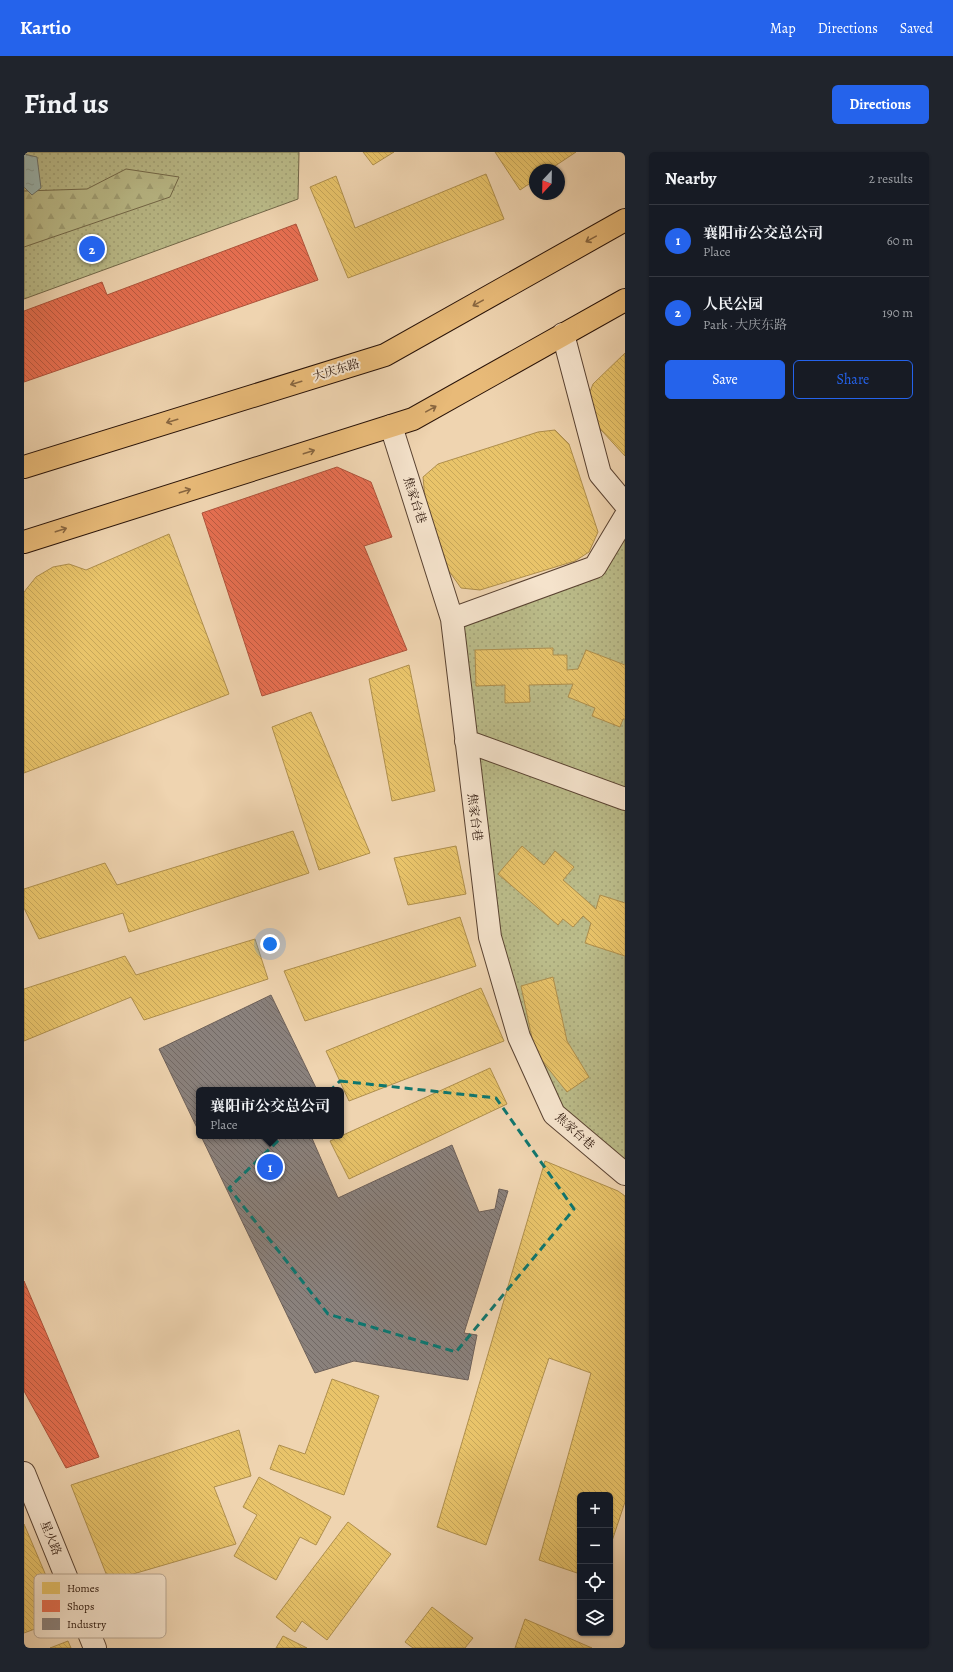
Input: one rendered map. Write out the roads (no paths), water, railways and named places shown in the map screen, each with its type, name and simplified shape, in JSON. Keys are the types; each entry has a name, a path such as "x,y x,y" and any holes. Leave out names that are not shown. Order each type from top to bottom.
{"main road":[{"name":"大庆东路","path":"24,467 385,355 625,220"},
{"path":"24,542 413,419 625,300"}],"street":[{"path":"563,334 600,474 625,504"},
{"name":"焦家台巷","path":"391,426 452,619 490,938 519,1037 554,1114 625,1174"},
{"path":"452,619 596,567 625,517"},
{"path":"466,741 625,799"},
{"name":"星火路","path":"24,1473 65,1574"},
{"name":"星火路","path":"91,1638 95,1648"}],"water":[{"path":"24,154 37,157 41,188 32,195 24,187"}],"place":[{"name":"人民公园","path":"92,249"},
{"name":"襄阳市公交总公司","path":"270,1167"}]}
